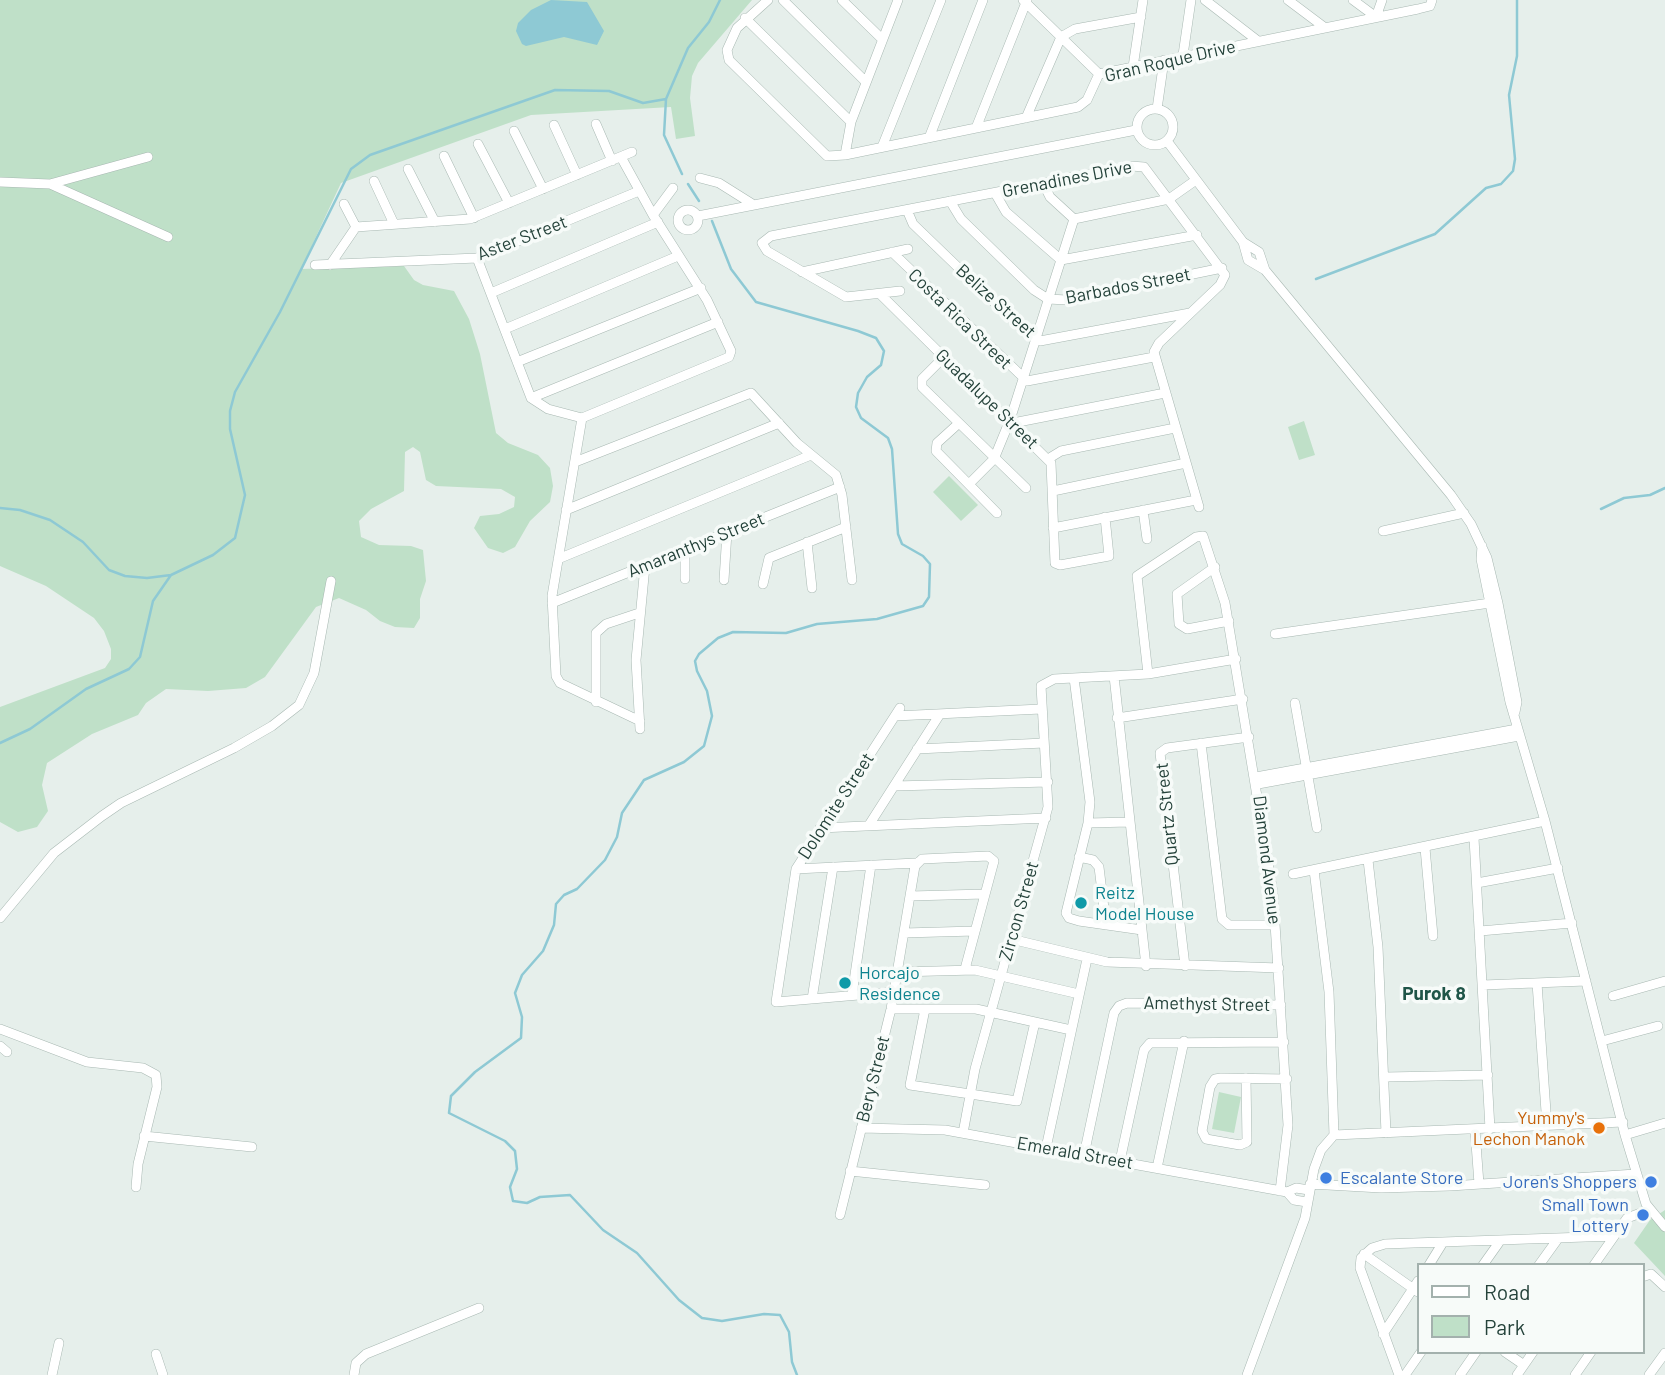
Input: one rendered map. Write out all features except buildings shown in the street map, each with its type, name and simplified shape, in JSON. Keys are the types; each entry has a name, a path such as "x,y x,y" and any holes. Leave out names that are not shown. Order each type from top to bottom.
{"street":[{"path":"768,0 745,18 732,35 727,50 731,65 822,153 845,155 851,122 898,0"},
{"path":"783,0 866,82"},
{"path":"842,0 882,39"},
{"path":"882,147 941,0"},
{"path":"929,138 983,0"},
{"path":"1133,66 1143,0"},
{"path":"1183,55 1191,0"},
{"path":"1205,0 1258,41"},
{"path":"1288,0 1324,27"},
{"path":"1353,0 1376,17 1382,0"},
{"path":"976,128 1025,1 1099,74"},
{"name":"Gran Roque Drive","path":"845,155 1083,105 1099,74 1376,17 1431,3"},
{"path":"1026,118 1061,37 1075,29 1141,17"},
{"path":"745,18 851,122"},
{"path":"1157,109 1164,60"},
{"path":"1157,109 1168,115 1172,122 1172,134 1160,145 1148,145 1136,130 1143,113 1157,109"},
{"path":"477,258 531,398 548,409 582,418 731,355 701,288 678,256 596,124"},
{"path":"554,125 578,175"},
{"path":"663,232 678,224 690,230 696,226 698,216 1136,130"},
{"path":"514,131 543,189"},
{"path":"1167,141 1243,242 1248,261 1265,270"},
{"path":"478,144 509,204"},
{"path":"356,227 474,218 632,152"},
{"path":"444,156 474,218"},
{"path":"0,182 50,184 148,158"},
{"name":"Grenadines Drive","path":"802,272 767,251 762,243 771,236 1140,165 1222,268"},
{"path":"408,169 435,222"},
{"path":"700,178 719,183 754,205"},
{"path":"1074,219 1169,199 1196,180"},
{"path":"373,181 394,224"},
{"path":"1043,183 1050,197 1074,219"},
{"path":"50,184 168,237"},
{"path":"491,293 655,219 673,188"},
{"name":"Aster Street","path":"315,265 477,258 639,191"},
{"path":"995,192 998,203 1006,212 1061,260"},
{"name":"Barbados Street","path":"950,201 961,219 1034,290 1048,299 1067,300 1222,268"},
{"path":"344,204 356,227"},
{"name":"Belize Street","path":"907,210 914,224 1035,339 1051,341 1191,313"},
{"path":"969,484 994,459 1011,422 1074,219"},
{"path":"330,265 356,227"},
{"path":"1061,260 1197,235"},
{"path":"1243,242 1259,251 1265,270 1464,513 1482,546 1503,628 1517,702 1515,716"},
{"name":"Costa Rica Street","path":"802,272 908,249"},
{"name":"Costa Rica Street","path":"892,252 1023,380 1035,381 1154,357"},
{"path":"505,328 678,256"},
{"path":"1053,528 1143,510 1198,504 1154,357 1156,345 1223,282 1225,275 1222,268"},
{"path":"802,272 846,297 900,291"},
{"path":"517,362 701,288"},
{"name":"Guadalupe Street","path":"880,294 1048,459 1053,472 1055,563 1060,565 1109,556 1105,517"},
{"path":"531,398 718,322"},
{"path":"944,357 921,384 958,424 1026,488"},
{"path":"575,462 751,393 811,454 832,470 840,487 852,580"},
{"path":"1011,422 1165,393"},
{"path":"582,418 552,603 557,679 640,725 636,660 645,566"},
{"path":"566,510 779,423"},
{"path":"958,424 936,448 997,513"},
{"path":"1048,459 1061,451 1175,428"},
{"path":"558,559 811,454"},
{"path":"1053,491 1186,463"},
{"name":"Amaranthys Street","path":"552,603 840,487"},
{"path":"1143,510 1147,538"},
{"path":"1382,531 1464,513"},
{"path":"764,584 767,560 846,527"},
{"path":"724,580 727,532"},
{"name":"Diamond Avenue","path":"1148,674 1137,576 1196,537 1203,536 1215,567 1229,621 1257,780 1275,925 1287,1079 1284,1191"},
{"path":"807,542 812,588"},
{"path":"1482,546 1481,559 1518,733 1558,868 1625,1135 1649,1210 1665,1227"},
{"path":"685,549 685,579"},
{"path":"1215,567 1177,594 1179,624 1187,629 1229,621"},
{"path":"0,918 4,904 54,853 102,816 121,803 244,742 299,705 314,673 331,581"},
{"path":"1275,634 1490,603"},
{"path":"596,702 596,633 606,624 639,613"},
{"path":"1143,930 1067,916 1088,823 1090,792 1074,678 1148,674 1236,659"},
{"path":"1114,676 1146,966"},
{"name":"Zircon Street","path":"963,1133 969,1094 1046,818 1048,782 1041,686 1048,680 1074,678"},
{"path":"1118,718 1243,699"},
{"path":"1295,704 1317,828"},
{"path":"869,825 940,714 1041,709"},
{"name":"Dolomite Street","path":"894,992 776,1002 796,869 897,712 940,714"},
{"path":"1257,780 1518,733"},
{"name":"Quartz Street","path":"1185,966 1160,756 1167,748 1250,737"},
{"path":"917,749 1044,743"},
{"path":"1201,743 1222,919 1229,925 1275,925"},
{"path":"894,786 1048,782"},
{"path":"820,828 1046,818"},
{"path":"1293,874 1545,821"},
{"path":"1088,823 1130,822"},
{"path":"1474,838 1490,1129"},
{"path":"1425,848 1433,936"},
{"path":"796,869 918,862 926,857 976,856 993,859 965,969"},
{"path":"1079,857 1093,860 1099,867 1106,925"},
{"path":"1368,860 1378,947 1386,1133"},
{"name":"Bery Street","path":"839,1215 891,1009 918,862"},
{"path":"852,995 871,865"},
{"path":"812,999 833,867"},
{"path":"1477,883 1558,868"},
{"path":"1247,1375 1297,1240 1321,1150 1334,1135 1328,979 1314,870"},
{"path":"910,896 985,894"},
{"path":"1480,932 1572,923"},
{"path":"904,933 975,931"},
{"path":"1012,939 1087,958 1146,966 1279,968"},
{"path":"1046,1148 1087,958"},
{"path":"898,972 965,969 1079,993"},
{"path":"1483,985 1586,981"},
{"path":"1613,996 1665,981"},
{"path":"1537,983 1547,1126"},
{"name":"Amethyst Street","path":"1084,1155 1114,1013 1119,1006 1127,1003 1281,1005"},
{"path":"891,1009 991,1012 1071,1030"},
{"path":"925,1009 910,1085 1017,1101 1035,1022"},
{"path":"1602,1041 1658,1026"},
{"path":"0,1029 87,1062 152,1070 158,1081 144,1136 136,1187"},
{"path":"1120,1161 1144,1050 1154,1041 1284,1042"},
{"path":"1157,1168 1184,1041"},
{"path":"1385,1077 1488,1075"},
{"path":"1246,1078 1247,1142 1240,1145 1206,1139 1202,1131 1213,1081 1221,1078 1246,1078 1287,1079"},
{"path":"1334,1135 1623,1122"},
{"path":"1625,1135 1665,1123"},
{"name":"Emerald Street","path":"861,1128 921,1128 963,1133 1284,1191 1310,1187 1381,1188 1636,1174"},
{"path":"1475,1130 1479,1184"},
{"path":"144,1136 252,1147"},
{"path":"850,1171 985,1185"},
{"name":"Emerald Street","path":"1284,1191 1294,1200 1307,1202"},
{"path":"1595,1263 1627,1218 1649,1210"},
{"path":"1399,1375 1360,1268 1364,1254 1379,1245 1614,1236"},
{"path":"1540,1263 1557,1240"},
{"path":"1484,1263 1500,1241"},
{"path":"1430,1263 1442,1244"},
{"path":"1364,1254 1416,1286"},
{"path":"1644,1276 1651,1274 1665,1287"},
{"path":"1383,1334 1416,1288"},
{"path":"354,1375 356,1363 366,1354 480,1308"},
{"path":"52,1375 59,1343"},
{"path":"1649,1375 1665,1353"},
{"path":"156,1354 163,1375"},
{"path":"1405,1375 1420,1354"},
{"path":"1460,1375 1475,1354"},
{"path":"1508,1354 1524,1365"},
{"path":"1517,1375 1532,1354"},
{"path":"1575,1375 1590,1354"}],"green space":[{"path":"0,0 752,0 698,63 692,76 690,98 695,136 676,139 671,107 531,115 341,183 301,269 404,266 414,280 423,285 454,291 469,319 480,354 496,433 508,443 538,455 550,468 553,486 550,502 530,521 515,547 503,553 488,548 474,528 480,516 499,514 514,507 515,497 501,489 436,486 426,480 420,452 413,447 405,452 404,491 371,509 359,521 361,537 379,545 411,546 423,550 426,581 420,599 420,618 414,628 395,627 380,621 366,610 339,598 316,607 265,677 246,688 208,691 166,689 146,703 138,715 92,734 47,763 42,785 48,811 37,827 18,832 0,822 0,707 105,668 111,659 111,649 104,631 94,618 46,586 0,566"},
{"path":"1304,421 1315,455 1299,460 1288,427"},
{"path":"949,476 978,505 961,521 933,492"},
{"path":"1219,1092 1241,1097 1234,1133 1212,1129"},
{"path":"1665,1210 1665,1276 1634,1243 1650,1220"}],"water":[{"path":"551,0 587,2 604,31 597,45 564,37 526,46 522,44 516,31 518,23 531,10"}],"waterway":[{"path":"682,174 664,135 666,99 688,48 709,22 720,0"},
{"path":"1316,279 1435,234 1486,188 1501,184 1513,171 1515,159 1509,95 1517,56 1517,0"},
{"path":"0,508 20,510 50,520 83,542 109,570 125,576 147,578 171,575 213,555 235,538 245,495 230,429 230,411 235,392 280,312 351,169 370,155 555,90 609,91 643,103 666,99"},
{"path":"688,184 699,201"},
{"path":"712,221 731,269 756,302 858,331 876,338 884,351 881,365 867,377 858,393 856,407 861,418 888,438 892,449 898,534 902,544 923,556 930,564 929,597 923,606 877,619 817,624 786,633 733,632 718,638 699,654 695,661 697,671 707,691 712,716 704,746 684,762 644,780 622,813 617,837 605,860 577,889 564,895 556,904 554,925 543,951 522,975 515,993 522,1017 521,1038 475,1072 451,1096 449,1113 505,1141 515,1151 517,1169 510,1187 513,1201 527,1203 540,1197 570,1195 603,1230 637,1253 679,1300 702,1318 722,1321 764,1314 780,1315 789,1332 792,1362 797,1375"},
{"path":"1601,509 1624,498 1650,495 1665,488"},
{"path":"0,743 30,729 86,689 129,669 140,657 153,601 171,575"}],"place":[{"name":"Reitz Model House","path":"1081,903"},
{"name":"Horcajo Residence","path":"845,983"},
{"name":"Yummy's Lechon Manok","path":"1599,1128"},
{"name":"Escalante Store","path":"1326,1178"},
{"name":"Joren's Shoppers","path":"1651,1182"},
{"name":"Small Town Lottery","path":"1643,1215"}],"district":[{"name":"Purok 8","path":"1434,994"}]}
